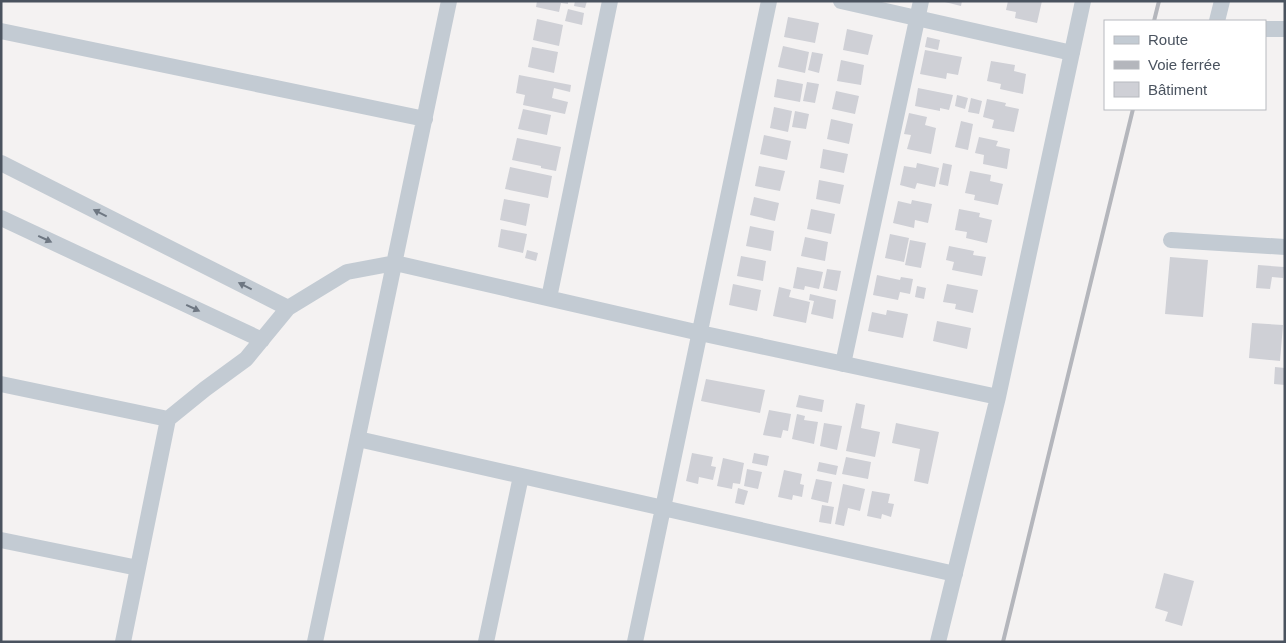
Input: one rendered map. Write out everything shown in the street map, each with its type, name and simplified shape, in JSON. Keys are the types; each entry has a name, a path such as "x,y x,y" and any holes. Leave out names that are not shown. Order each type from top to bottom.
{"street":[{"path":"315,642 449,1"},
{"path":"548,298 610,1"},
{"path":"636,642 769,1"},
{"path":"841,1 1072,52"},
{"path":"843,364 921,1"},
{"path":"938,642 998,397 1082,1"},
{"path":"1217,20 1222,1"},
{"path":"1266,29 1285,29"},
{"path":"1,31 425,119"},
{"path":"1,163 288,308"},
{"path":"1,218 262,340"},
{"path":"1171,240 1285,247"},
{"path":"123,642 168,419 246,359 288,308 347,272 395,263 700,333 998,397"},
{"path":"1,384 168,419"},
{"path":"358,439 954,574"},
{"path":"486,642 520,476"},
{"path":"1,540 138,568"}],"building":[{"path":"537,1 568,1 568,4 561,3 559,12 536,7"},
{"path":"575,1 587,1 585,8 574,6"},
{"path":"941,1 962,1 961,6"},
{"path":"1008,1 1042,1 1037,23 1015,18 1016,12 1006,10"},
{"path":"568,9 584,13 582,25 565,21"},
{"path":"788,17 819,23 815,43 784,37"},
{"path":"537,19 563,25 559,46 533,40"},
{"path":"847,29 873,35 868,55 843,50"},
{"path":"927,37 940,40 938,50 925,47"},
{"path":"783,46 809,52 805,73 778,67"},
{"path":"532,47 558,52 554,73 528,67"},
{"path":"925,50 962,57 958,75 947,73 946,79 920,74"},
{"path":"812,52 823,54 819,73 808,70"},
{"path":"841,60 864,65 861,85 837,81"},
{"path":"991,61 1015,65 1014,71 1026,74 1023,94 1000,89 1001,84 987,81"},
{"path":"519,75 571,85 570,92 554,88 552,98 568,102 565,114 523,105 525,95 516,93"},
{"path":"777,79 803,84 800,102 774,97"},
{"path":"807,82 819,84 815,103 803,101"},
{"path":"918,88 953,95 949,110 940,108 940,111 915,106"},
{"path":"836,91 859,96 855,114 832,109"},
{"path":"957,95 968,98 965,109 955,106"},
{"path":"971,98 982,101 979,114 968,112"},
{"path":"987,99 1006,103 1005,106 1019,109 1014,132 992,128 994,120 983,117"},
{"path":"774,107 792,111 788,132 770,128"},
{"path":"523,109 551,115 547,135 518,129"},
{"path":"795,111 809,114 806,129 792,127"},
{"path":"909,113 927,117 925,125 936,128 931,154 907,149 911,135 904,134"},
{"path":"831,119 853,124 849,144 827,139"},
{"path":"961,121 973,124 968,150 955,147"},
{"path":"764,135 791,141 787,160 760,154"},
{"path":"979,137 998,141 996,146 1010,149 1007,169 983,164 984,155 975,153"},
{"path":"517,138 561,147 556,171 512,160"},
{"path":"823,149 848,154 844,173 820,168"},
{"path":"917,163 939,168 935,187 917,183 915,189 900,185 904,166 916,168"},
{"path":"943,163 952,165 948,186 939,184"},
{"path":"759,166 785,171 780,191 755,186"},
{"path":"510,167 552,176 548,198 505,189"},
{"path":"970,171 991,175 990,181 1003,184 998,205 974,200 975,195 965,193"},
{"path":"819,180 844,185 840,204 816,199"},
{"path":"754,197 779,203 775,221 750,215"},
{"path":"504,199 530,204 526,226 500,220"},
{"path":"912,200 932,204 928,223 915,220 914,228 893,223 898,201 911,204"},
{"path":"811,209 835,214 831,234 807,229"},
{"path":"959,209 980,213 979,217 992,220 987,243 966,238 967,232 955,230"},
{"path":"750,226 774,231 771,251 746,246"},
{"path":"501,229 527,234 523,253 498,247"},
{"path":"890,234 909,238 904,262 885,258"},
{"path":"805,237 828,242 825,261 801,256"},
{"path":"910,240 926,243 921,268 905,265"},
{"path":"949,246 974,251 973,255 986,257 982,276 952,270 954,262 946,260"},
{"path":"527,250 538,253 536,261 525,258"},
{"path":"741,256 766,261 763,281 737,276"},
{"path":"1170,257 1208,260 1203,317 1165,314"},
{"path":"1258,265 1284,267 1283,278 1272,277 1270,289 1256,288"},
{"path":"797,267 823,272 819,289 805,286 804,290 793,288"},
{"path":"827,269 841,271 837,291 823,288"},
{"path":"877,275 900,280 901,277 913,279 910,294 900,292 898,300 873,295"},
{"path":"733,284 761,290 757,311 729,305"},
{"path":"947,284 978,290 973,313 955,309 956,304 943,302"},
{"path":"917,286 926,288 924,299 915,297"},
{"path":"779,287 791,290 789,297 810,302 806,323 773,316"},
{"path":"810,294 836,300 833,319 811,314 814,301 809,300"},
{"path":"887,310 908,314 903,338 868,331 872,312 886,315"},
{"path":"937,321 971,328 967,349 933,341"},
{"path":"1252,323 1283,325 1280,361 1249,358"},
{"path":"1275,367 1285,368 1285,385 1274,384"},
{"path":"706,379 765,390 760,413 701,401"},
{"path":"799,395 824,400 822,412 796,407"},
{"path":"856,403 865,405 861,428 880,432 875,457 846,451"},
{"path":"769,410 791,414 788,431 783,430 781,438 763,435"},
{"path":"797,414 805,416 804,420 818,422 814,444 792,439"},
{"path":"824,423 842,426 837,450 820,446"},
{"path":"896,423 939,432 928,484 914,481 920,449 892,443"},
{"path":"692,453 713,457 711,466 716,467 713,480 699,477 698,484 686,481"},
{"path":"754,453 769,456 767,466 752,463"},
{"path":"846,457 871,462 868,479 842,474"},
{"path":"723,458 744,463 740,484 733,483 732,489 717,486"},
{"path":"819,462 838,466 836,475 817,471"},
{"path":"747,469 762,472 758,489 744,486"},
{"path":"784,470 802,474 800,484 804,485 802,497 793,495 792,500 778,497"},
{"path":"816,479 832,482 828,503 811,499"},
{"path":"843,484 865,489 860,511 848,508 844,526 835,524"},
{"path":"738,488 748,491 744,505 735,503"},
{"path":"872,491 890,494 888,503 894,504 891,517 882,514 881,519 867,516"},
{"path":"822,505 834,507 831,524 819,522"},
{"path":"1164,573 1194,581 1182,626 1165,621 1168,612 1155,608"}],"railway":[{"path":"1154,20 1159,1"},
{"path":"1003,642 1133,110"}]}
